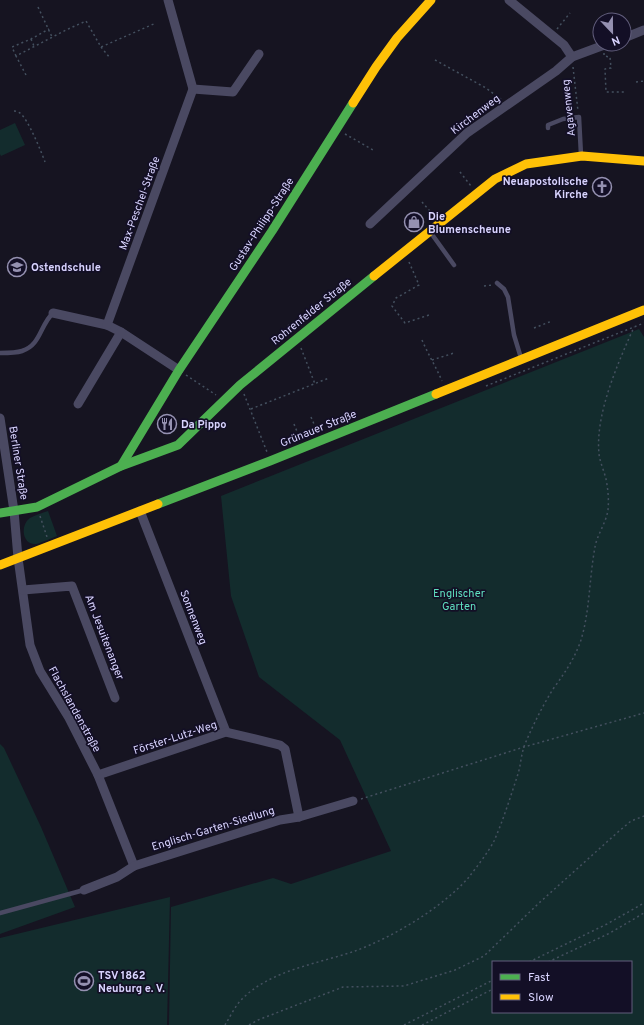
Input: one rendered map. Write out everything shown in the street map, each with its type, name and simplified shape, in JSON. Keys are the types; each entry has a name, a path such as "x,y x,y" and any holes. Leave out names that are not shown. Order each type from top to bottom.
{"street":[{"path":"168,0 193,89 233,92 259,54"},
{"name":"Gustav-Philipp-Straße","path":"121,466 178,370 272,231 389,48 430,0"},
{"path":"509,0 564,45 572,57"},
{"path":"632,35 644,30"},
{"name":"Kirchenweg","path":"370,224 466,133 556,71 572,57 592,50"},
{"name":"Max-Peschel-Straße","path":"107,325 193,89"},
{"name":"Rohrenfelder Straße","path":"0,513 37,507 121,466 178,445 240,385 404,251 496,179 526,164 582,156 644,161"},
{"name":"Grünauer Straße","path":"0,565 270,461 644,310"},
{"path":"53,312 107,325 121,332 178,370"},
{"path":"78,404 121,332"},
{"name":"Berliner Straße","path":"0,418 14,511 18,558"},
{"name":"Sonnenweg","path":"140,511 226,732"},
{"name":"Flachslandenstraße","path":"18,558 30,645 40,671 70,718 98,775 134,866"},
{"name":"Am Jesuitenanger","path":"23,590 72,586 115,698"},
{"name":"Förster-Lutz-Weg","path":"98,775 226,732 280,744 285,749 299,817"},
{"name":"Englisch-Garten-Siedlung","path":"84,890 117,877 134,866 280,820 299,817 353,801"}],"lane":[{"path":"548,128 548,125 579,117"},
{"name":"Agavenweg","path":"579,117 582,156"},
{"path":"429,231 454,265"},
{"path":"497,284 504,290 508,297 514,335 521,360"},
{"path":"0,353 22,351 33,346 48,317 53,312"},
{"path":"0,913 84,890"}],"path":[{"path":"38,7 52,37"},
{"path":"552,36 570,13"},
{"path":"16,56 86,21 101,47 110,58"},
{"path":"101,47 156,23"},
{"path":"26,75 12,47 49,29"},
{"path":"31,39 35,47"},
{"path":"604,52 604,56 610,57 611,68 605,69 606,92 624,92"},
{"name":"Agavenweg","path":"572,57 579,117"},
{"path":"435,60 486,88 508,104"},
{"path":"636,82 644,82"},
{"path":"14,111 20,113 27,124 45,162"},
{"path":"336,130 373,150"},
{"path":"460,172 477,193"},
{"path":"422,202 440,223"},
{"path":"404,251 419,284 396,298 392,306 404,323 429,315"},
{"path":"534,328 552,321"},
{"path":"225,1025 241,1000 262,984 289,971 319,963 357,950 400,930 436,907 469,877 494,842 519,772 524,748 535,720 567,670 580,643 590,596 595,545 607,513 607,482 599,456 598,434 604,407 619,362 634,327"},
{"path":"297,338 315,384"},
{"path":"422,340 436,365 446,390"},
{"path":"432,360 454,354"},
{"path":"178,370 225,401"},
{"path":"250,409 329,378"},
{"path":"240,385 270,461"},
{"path":"311,417 321,440"},
{"path":"294,424 303,447"},
{"path":"37,507 50,546"},
{"path":"353,801 399,788 524,748 644,713"},
{"path":"249,1025 258,1020 344,987 404,986 455,970 484,956 545,898 631,821 644,816"},
{"path":"531,961 607,924 644,903"},
{"path":"550,961 610,933 644,913"},
{"path":"404,1025 492,981"},
{"path":"422,1025 492,990"}],"green space":[{"path":"15,123 25,145 1,156 0,130"},
{"name":"Englischer Garten","path":"639,329 644,337 644,1025 169,1025 171,907 273,878 291,884 391,851 340,740 259,677 231,596 221,496"},
{"path":"48,511 57,536 36,544 31,543 25,538 24,534 27,521 36,515"},
{"path":"0,744 4,748 41,827 75,907 0,934"},
{"name":"TSV 1862 Neuburg e. V.","path":"170,897 167,1025 0,1025 0,938"}],"traffic: fast":[{"path":"121,466 179,370 272,231 353,103"},
{"path":"0,513 37,507 121,466 178,445 240,385 374,276"},
{"path":"158,504 270,461 436,394"}],"traffic: slow":[{"path":"353,103 397,38 431,0"},
{"path":"374,276 495,179 526,164 582,156 644,161"},
{"path":"436,394 644,310"},
{"path":"0,565 158,504"}],"place":[{"name":"Neuapostolische Kirche","path":"602,187"},
{"name":"Die Blumenscheune","path":"414,222"},
{"name":"Ostendschule","path":"17,267"},
{"name":"Da Pippo","path":"167,424"},
{"name":"TSV 1862 Neuburg e. V.","path":"84,981"}]}
